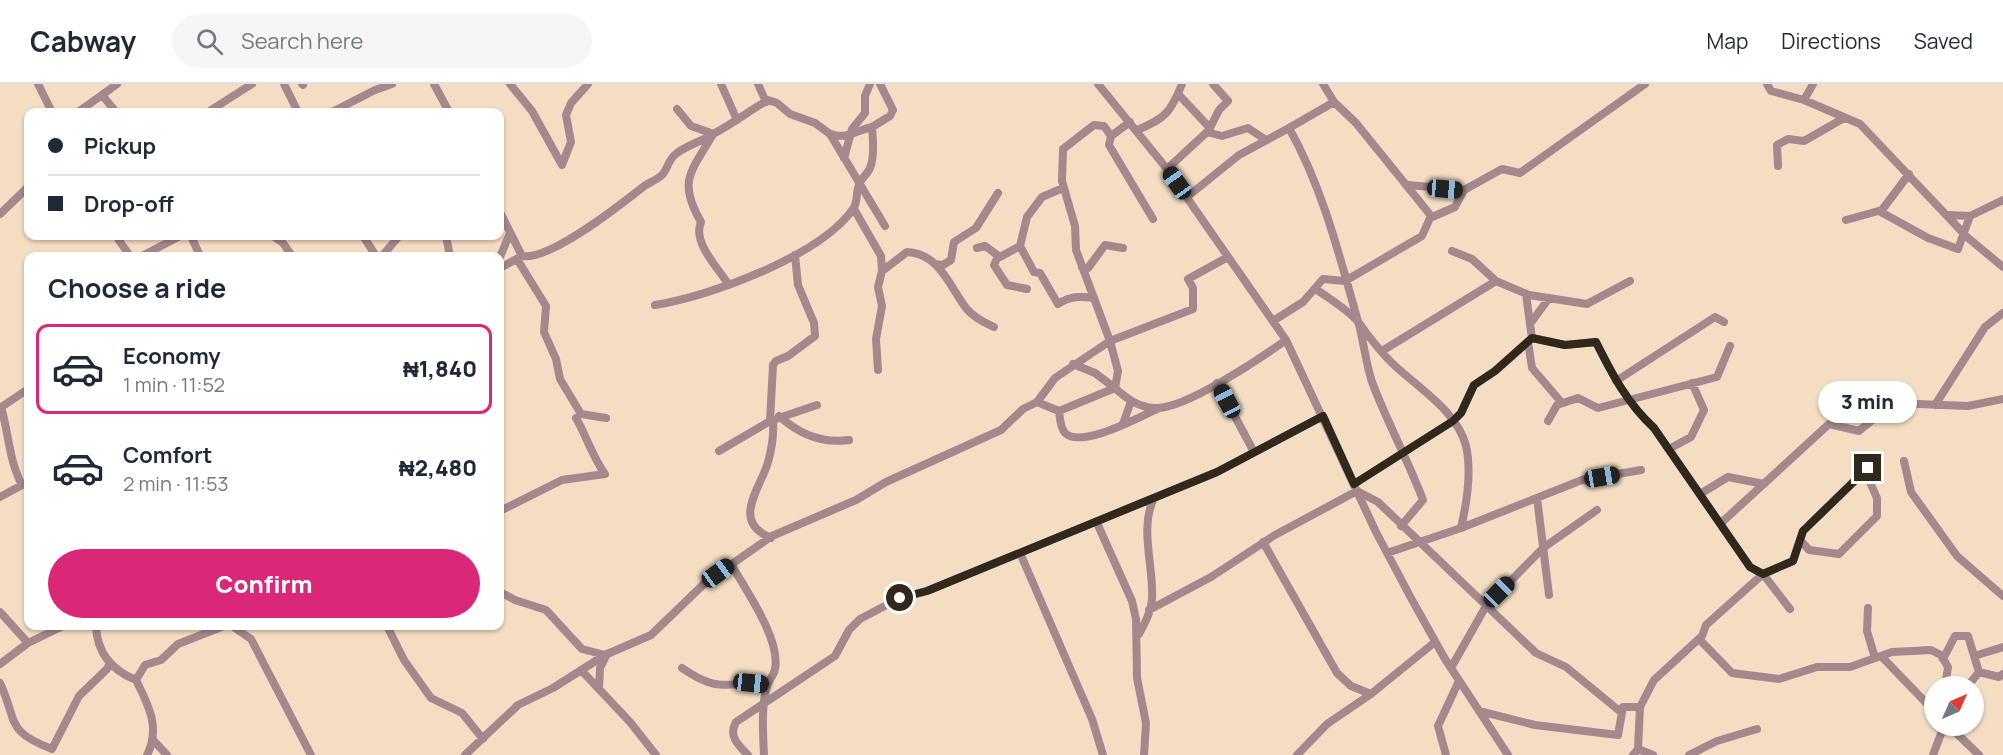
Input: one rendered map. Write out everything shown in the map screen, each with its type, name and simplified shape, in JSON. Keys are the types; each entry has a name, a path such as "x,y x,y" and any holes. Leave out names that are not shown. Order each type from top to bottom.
{"street":[{"path":"38,84 50,108"},
{"path":"84,108 117,84"},
{"path":"214,108 252,84"},
{"path":"284,84 296,108"},
{"path":"339,108 377,86 392,84"},
{"path":"434,84 444,108"},
{"path":"510,84 532,111 562,165 571,142 565,123 566,115 571,103 588,84"},
{"path":"721,84 737,120"},
{"path":"758,84 766,102"},
{"path":"844,158 850,134 865,113 865,96 870,84"},
{"path":"504,266 520,258 530,258 555,249 589,225 617,210 641,188 663,174 670,159 677,153 766,102 773,101 790,114 815,123 830,134 840,137 872,127 890,116 893,110 880,84"},
{"path":"1098,84 1167,169 1286,340 1387,553 1450,668 1508,755"},
{"path":"1137,130 1157,122 1165,115 1179,95 1182,84"},
{"path":"1167,169 1210,131 1219,110 1228,101 1213,84"},
{"path":"1323,84 1334,102 1356,123 1408,185 1432,218"},
{"path":"1323,279 1346,281 1422,236 1432,218 1455,207 1464,190 1502,169 1520,173 1645,84"},
{"path":"1767,84 1771,90 1804,100 1860,124 1875,137 1962,232 2003,267"},
{"path":"1804,100 1813,84"},
{"path":"102,95 113,108"},
{"path":"1179,95 1210,131 1222,136 1248,128 1266,140"},
{"path":"1187,197 1239,155 1334,102"},
{"path":"677,108 691,126 713,134"},
{"path":"1778,166 1777,145 1788,139 1804,141 1844,118"},
{"path":"1130,122 1112,136 1109,145 1153,219"},
{"path":"1112,136 1104,126 1094,125 1063,149 1063,188 1075,226 1076,250 1110,340 1118,371 1115,388"},
{"path":"655,305 704,295 795,255 822,240 854,209 859,184 872,166 872,127"},
{"path":"1288,128 1308,162 1358,322 1372,381 1405,453 1423,500 1401,526"},
{"path":"713,134 691,174 687,193 701,222 698,228 700,241 729,285"},
{"path":"830,134 885,226"},
{"path":"1846,220 1879,211 1909,174"},
{"path":"1408,185 1464,190"},
{"path":"1063,188 1042,197 1027,217 1020,246 1029,267 1034,272 1040,273 1058,304 1080,296 1094,298"},
{"path":"0,214 24,191"},
{"path":"935,264 943,265 951,260 954,242 976,228 998,194"},
{"path":"857,197 861,204 863,221"},
{"path":"1948,215 1970,216 2003,201"},
{"path":"854,209 863,221 880,256 882,272 878,287 882,306 876,339 878,370"},
{"path":"1879,211 1928,238 1958,249 1962,232 1970,216"},
{"path":"504,220 520,258 546,306 544,332 556,359 560,379 581,414 606,418"},
{"path":"502,252 510,233"},
{"path":"150,252 172,240"},
{"path":"193,240 198,252"},
{"path":"279,240 289,252"},
{"path":"385,252 396,240"},
{"path":"1082,267 1088,268 1105,245 1123,248"},
{"path":"977,248 985,246 998,256"},
{"path":"1020,246 998,256 994,265 1006,285 1027,289"},
{"path":"194,252 196,248"},
{"path":"1452,251 1472,259 1496,281 1526,294 1549,298 1587,304 1630,281"},
{"path":"882,272 907,252 925,257 948,278 970,313 994,327"},
{"path":"771,538 756,528 750,513 753,494 768,464 775,420 771,409 773,365 815,336 814,323 798,285 795,255"},
{"path":"465,755 518,705 606,654 651,635 687,598 730,564 771,538 1001,430 1023,409 1037,402 1055,378 1110,340 1193,309 1193,288 1188,279 1228,257"},
{"path":"1273,321 1303,302 1323,279 1342,269"},
{"path":"1382,351 1496,281"},
{"path":"1316,289 1358,322 1365,335 1453,421 1466,446 1468,492 1461,528"},
{"path":"1526,294 1532,368 1562,403"},
{"path":"1530,324 1549,298"},
{"path":"1935,405 1985,327 2003,313"},
{"path":"1616,381 1715,317 1724,322"},
{"path":"1059,411 1061,428 1067,435 1076,439 1092,437 1159,408 1204,392 1286,340"},
{"path":"1149,610 1211,577 1263,542 1356,487 1453,421 1461,413 1474,385 1495,371 1530,340 1565,345 1596,342 1616,381 1636,411 1654,428 1750,567 1763,574 1790,609"},
{"path":"1548,421 1557,405 1578,398 1598,408 1628,398 1717,377 1730,346"},
{"path":"1073,364 1095,373 1131,401 1159,408"},
{"path":"1218,383 1254,452"},
{"path":"1669,449 1691,437 1704,410 1692,383"},
{"path":"1037,402 1059,411 1115,388"},
{"path":"0,496 22,485 13,468 9,435 1,408 24,392"},
{"path":"1720,524 1829,424 1858,431 1893,403 1968,406 2003,399"},
{"path":"1122,424 1131,401"},
{"path":"719,451 775,420 817,405"},
{"path":"748,755 734,738 733,726 741,717 834,656 849,630 871,613 900,598 927,591 1217,472 1323,416"},
{"path":"504,509 562,480 605,474 594,459 588,440 576,418"},
{"path":"775,420 804,434 833,442 849,440"},
{"path":"1904,461 1911,492 1957,556 2003,596"},
{"path":"1653,755 1635,752 1640,707 1654,680 1699,639 1706,625 1763,574 1793,561 1803,531 1868,468"},
{"path":"1387,553 1461,528 1582,480 1641,470"},
{"path":"1800,540 1809,550 1839,554 1877,516 1877,498 1869,480 1860,475"},
{"path":"1700,494 1728,477 1764,484"},
{"path":"1356,487 1378,502 1536,653 1566,666 1622,713"},
{"path":"1138,635 1152,599 1148,519 1154,498"},
{"path":"1537,498 1549,595"},
{"path":"1450,668 1486,606 1543,548 1597,510"},
{"path":"1097,523 1132,601 1138,635 1137,678 1146,723 1144,755"},
{"path":"1263,542 1337,673 1351,686 1371,694"},
{"path":"1020,553 1092,719 1102,755"},
{"path":"730,564 755,605 771,641 775,669 767,685 764,755"},
{"path":"504,594 546,610 582,649 606,654"},
{"path":"1868,608 1867,631 1878,657 1924,701"},
{"path":"0,612 28,644"},
{"path":"0,664 28,644 55,630"},
{"path":"96,630 101,653 110,663 136,680 152,712 153,740 147,755"},
{"path":"136,680 145,665 161,660 178,644 214,630"},
{"path":"238,630 252,639 311,755"},
{"path":"389,630 404,660 430,698 462,712 483,738"},
{"path":"1943,660 1955,636 1968,636 1979,672"},
{"path":"1699,639 1732,673 1779,678 1817,667 1850,667 1892,652 1931,650 1948,667 1947,676"},
{"path":"1297,755 1327,724 1371,694 1435,642"},
{"path":"1974,656 2003,647"},
{"path":"599,689 600,668 606,654"},
{"path":"0,683 16,729 25,738 52,749 79,696 107,669 110,663"},
{"path":"682,669 706,683 719,687 751,683 767,685"},
{"path":"581,670 630,722 656,755"},
{"path":"1979,672 1999,677 2003,674"},
{"path":"1976,676 1979,672"},
{"path":"1446,755 1438,726 1459,681"},
{"path":"1479,711 1535,725 1610,736 1618,735 1623,706 1640,707"},
{"path":"1689,755 1701,753 1717,741 1756,729"},
{"path":"1933,755 1940,736"},
{"path":"1959,736 1979,755"},
{"path":"153,740 167,755"}],"route":[{"path":"900,598 927,591 1217,472 1323,416 1354,484 1453,421 1461,413 1474,385 1495,371 1532,338 1565,345 1596,342 1614,378 1636,411 1654,428 1750,567 1763,574 1793,561 1797,555 1803,531 1868,468"}]}
